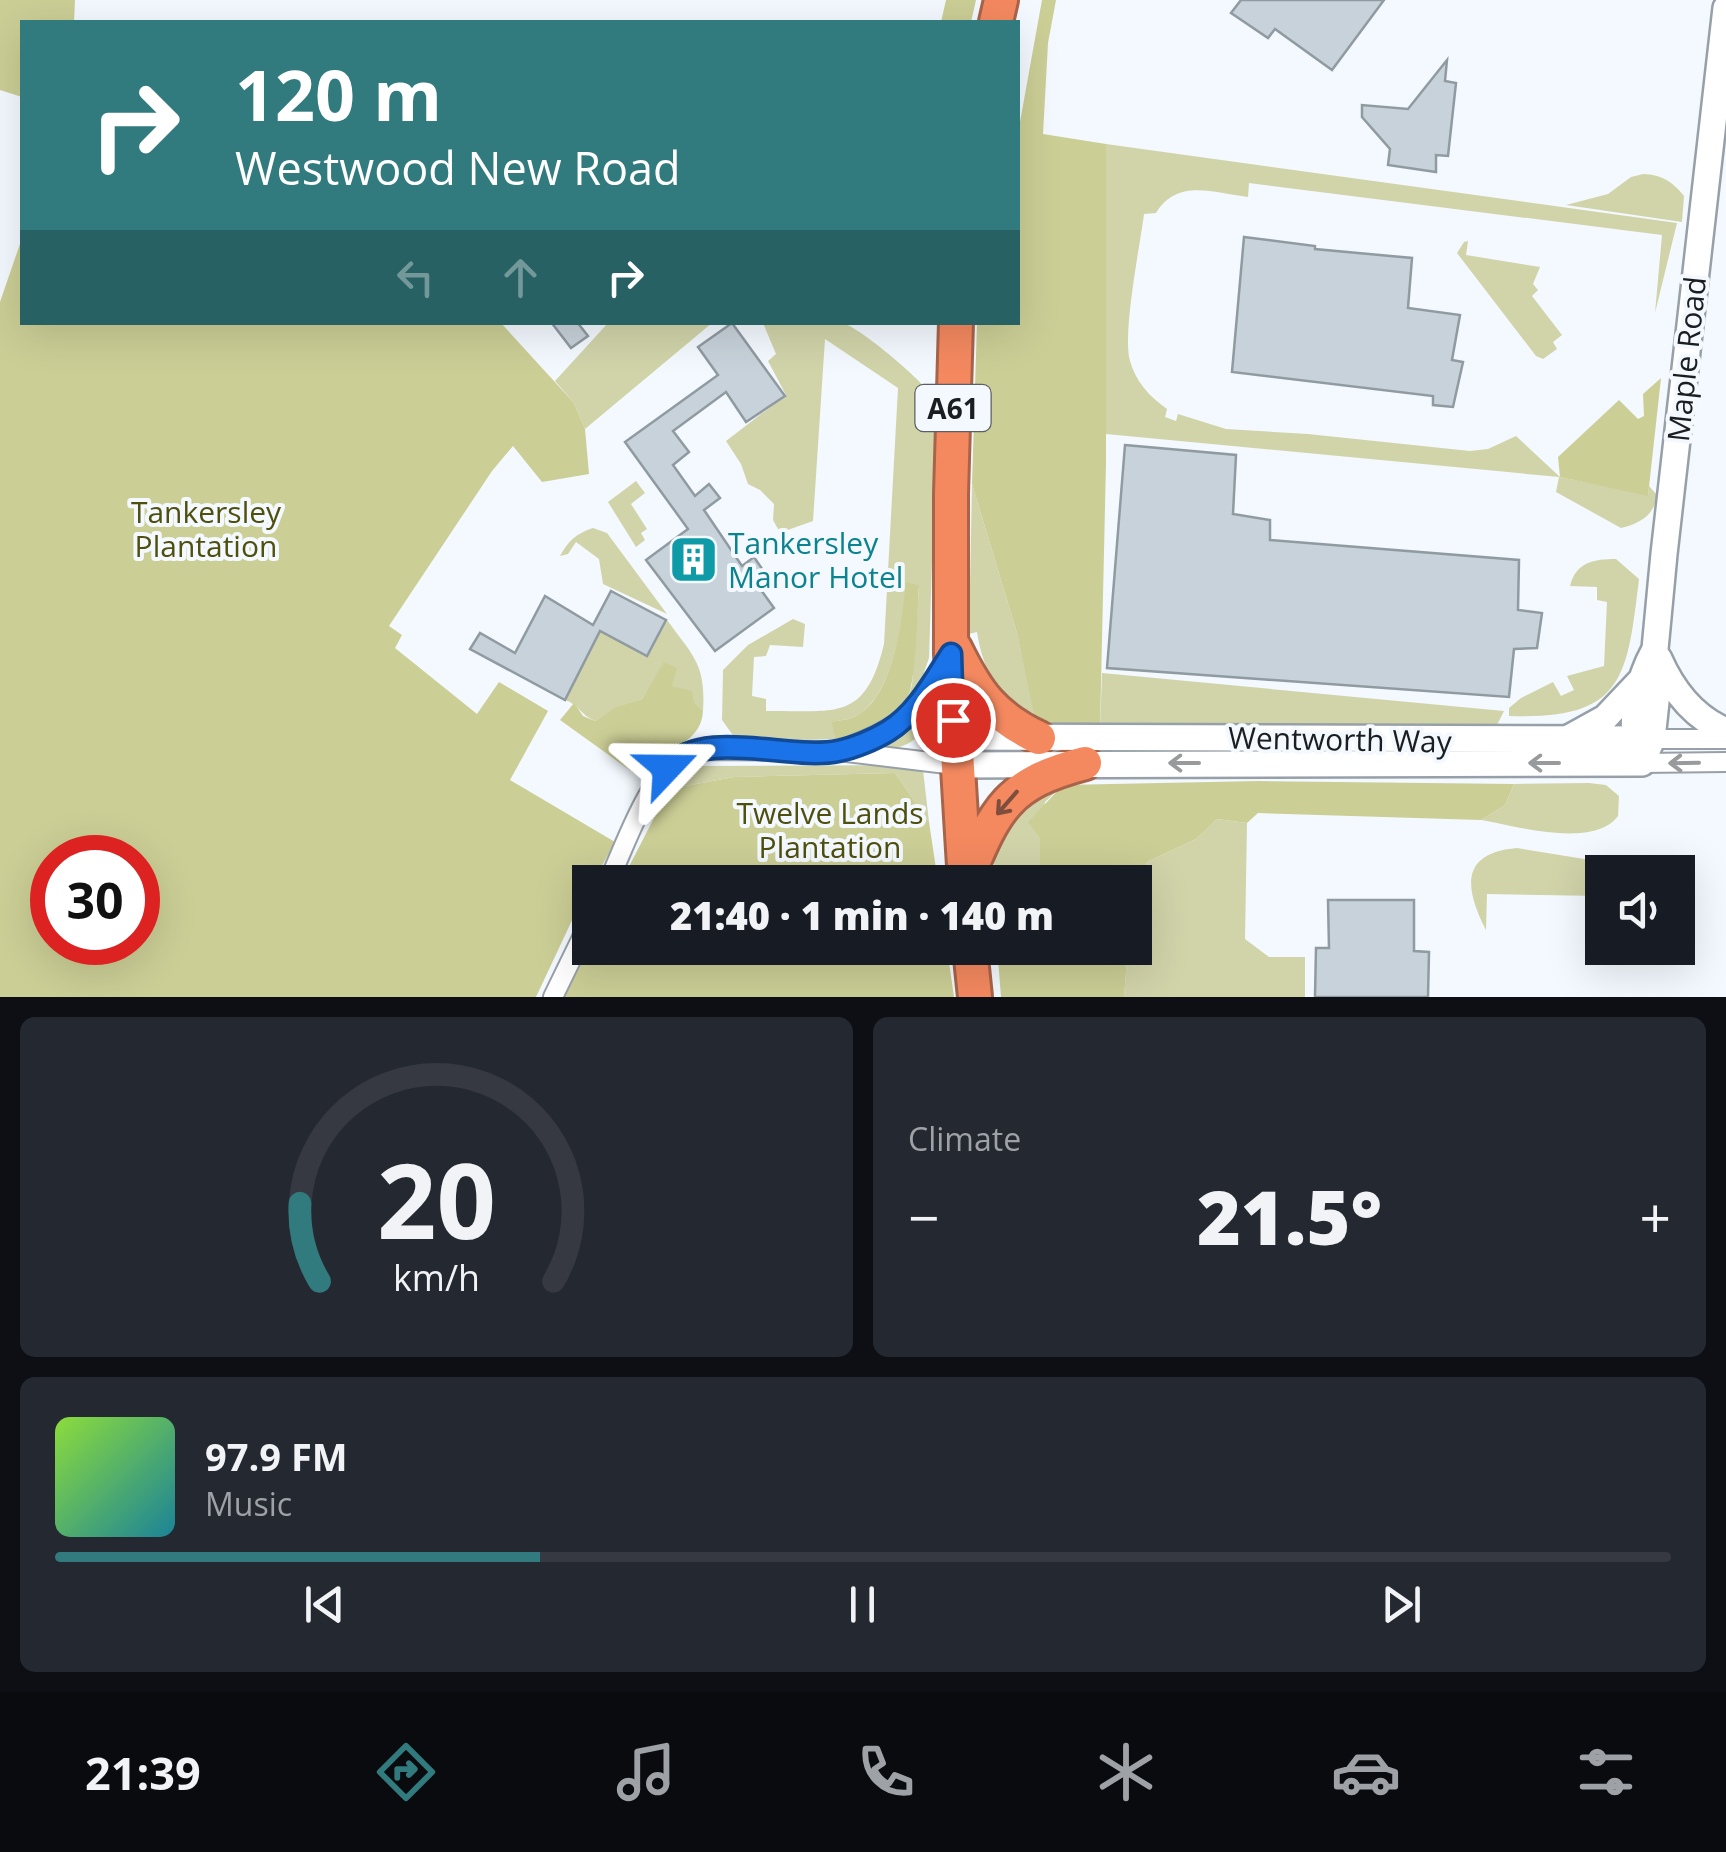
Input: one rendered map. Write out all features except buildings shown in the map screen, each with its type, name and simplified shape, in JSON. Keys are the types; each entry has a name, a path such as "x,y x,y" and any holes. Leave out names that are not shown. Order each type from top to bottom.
{"highway":[{"name":"A61","path":"956,325 950,494 951,646 964,865"},
{"path":"951,646 994,711 1039,738"},
{"path":"973,865 992,822 1017,791 1050,772 1085,763"},
{"path":"971,965 974,997"}],"street":[{"name":"Maple Road","path":"1643,747 1659,674 1656,650 1726,8"},
{"path":"838,752 875,738 902,720 928,690 951,646"},
{"name":"Maple Road","path":"1643,747 1640,681 1656,650"},
{"path":"1656,650 1676,692 1705,721 1726,731"},
{"path":"1563,741 1605,718 1640,681"},
{"name":"Wentworth Way","path":"955,751 1039,738 1563,741 1643,747 1726,762"},
{"name":"Wentworth Way","path":"955,751 1085,763 1643,747 1726,739"},
{"path":"616,865 653,787 673,760 682,755 708,748 955,751"},
{"path":"552,997 572,956"}],"green space":[{"path":"0,0 75,0 74,20 20,20 20,96 0,90"},
{"path":"946,0 976,0 971,20 941,20"},
{"path":"1042,0 1056,0 1048,43 1043,134 1106,144 1106,463 1100,728 1039,738 1017,633 972,484 977,325 1020,325 1020,122"},
{"path":"1106,144 1677,223 1655,313 1662,235 1249,183 1248,197 1197,190 1175,195 1156,213 1144,214 1130,311 1130,361 1144,388 1167,409 1165,417 1176,421 1178,414 1226,429 1470,451 1488,449 1516,436 1560,477 1648,495 1649,486 1657,495 1653,508 1640,521 1621,528 1556,492 1559,477 1106,434"},
{"path":"1643,174 1666,180 1684,196 1682,222 1566,205 1608,194 1631,177"},
{"path":"1468,241 1466,255 1540,267 1533,284 1538,290 1532,296 1562,335 1553,342 1557,349 1543,359 1536,356 1457,253"},
{"name":"Tankersley Plantation","path":"20,244 20,325 503,325 574,403 585,429 589,474 542,482 513,446 492,471 389,626 402,635 395,648 477,714 499,682 548,711 510,780 615,842 602,865 572,865 572,920 536,997 0,997 0,302"},
{"path":"606,325 710,325 585,429 574,403 555,381"},
{"path":"764,325 846,325 892,357 937,402 929,658 921,681 906,704 912,685 919,587 907,583 888,675 869,706 854,717 833,722 835,739 737,741 722,720 723,670 748,645 793,619 805,624 803,647 770,645 766,656 754,657 752,696 766,699 766,711 844,707 867,688 884,644 898,388 825,339 813,521 785,531 778,529 773,520 774,504 748,484 726,441 786,395 768,361 776,354"},
{"path":"1661,378 1648,496 1560,477 1558,457 1619,400 1638,419 1644,416 1643,394"},
{"path":"636,481 645,493 631,504 647,529 641,533 645,540 636,547 608,502"},
{"path":"972,484 1017,633 1035,714 1002,692 983,659 977,632 969,634"},
{"path":"593,528 607,533 667,614 603,584 599,559 576,542 568,554 560,556 574,538"},
{"path":"1616,559 1639,579 1630,643 1613,686 1598,701 1576,710 1509,716 1509,708 1521,698 1553,682 1561,696 1574,690 1567,676 1604,666 1607,602 1597,600 1597,587 1570,586 1581,567"},
{"path":"906,582 919,586 914,666 905,704 882,723 835,739 832,722 854,717 869,706 887,675 894,656"},
{"path":"667,620 700,671 703,711 672,686 665,662 642,699 617,707 595,721 565,700 600,631 647,656"},
{"path":"664,662 677,668 672,686 692,691 694,703 703,711 693,735 660,760 645,781 560,720 574,703 583,716 595,721 616,707 642,699"},
{"path":"1102,673 1504,711 1496,727 1100,728"},
{"path":"930,705 925,727 912,741 892,749 869,751 902,732"},
{"path":"914,765 923,770 929,822 895,773 734,777 669,789 679,772 701,766"},
{"name":"Twelve Lands Plantation","path":"895,773 929,822 935,865 630,865 669,789 734,777"},
{"path":"1259,781 1514,784 1505,805 1481,820 1258,813 1247,823 1217,819 1196,839 1146,865 1040,865 1040,838 1028,822 1063,785"},
{"path":"1514,784 1606,785 1619,796 1618,816 1607,826 1554,833 1481,820 1505,805"},
{"path":"1063,785 1045,802 1040,865 994,865 1000,837 1031,797"},
{"path":"1217,819 1247,823 1245,939 1269,957 1305,957 1305,997 1124,997 1127,965 1152,965 1152,865 1146,865 1147,862 1196,839"},
{"path":"1517,848 1585,859 1585,896 1487,894 1486,930 1474,901 1472,876 1476,865 1498,851"},
{"name":"Twelve Lands Plantation","path":"580,965 949,965 954,997 565,997"},
{"path":"998,965 1127,965 1124,997 1001,997"}],"place":[{"name":"Tankersley Manor Hotel","path":"693,559"}],"route":[{"path":"667,768 673,760 694,750 838,752 875,738 915,708 951,654 953,720"}]}
